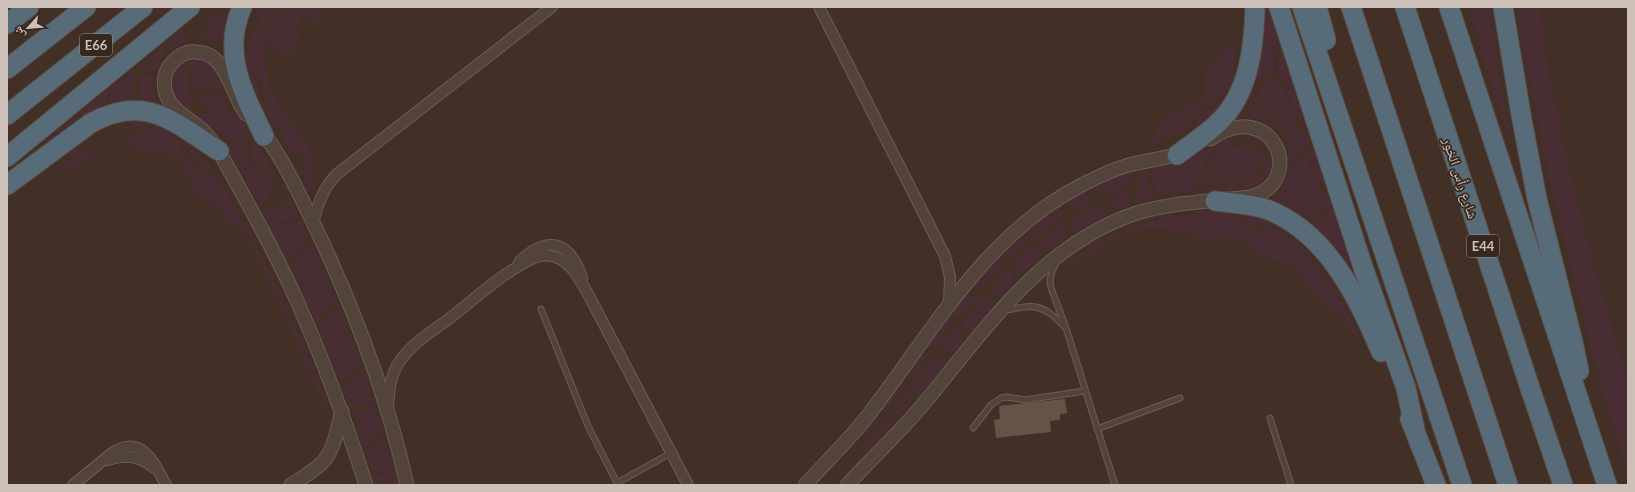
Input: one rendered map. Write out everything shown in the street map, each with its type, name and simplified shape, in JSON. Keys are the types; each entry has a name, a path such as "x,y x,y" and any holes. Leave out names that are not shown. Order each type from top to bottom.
{"highway":[{"path":"7,12 12,7"},
{"path":"7,24 29,7"},
{"name":"E66","path":"7,69 86,7"},
{"name":"E66","path":"7,115 143,7"},
{"path":"7,157 190,7"},
{"path":"242,7 236,26 234,58 244,93 264,136"},
{"path":"1177,155 1219,122 1235,100 1246,75 1250,59 1255,24 1255,7"},
{"path":"1279,7 1363,267 1406,388 1415,430"},
{"path":"1302,7 1462,485"},
{"path":"1316,7 1357,145 1367,200"},
{"path":"1351,7 1508,485"},
{"name":"شارع رأس الخور","path":"1405,7 1530,391 1563,485"},
{"path":"1449,7 1607,485"},
{"path":"1503,7 1537,199 1578,361 1581,410"},
{"path":"7,185 91,123 123,111 146,111 168,118 219,151"},
{"path":"1215,201 1265,209 1277,214 1290,221 1303,231 1326,254 1346,282 1364,315 1415,430 1436,485"}],"street":[{"path":"313,223 322,193 337,174 552,7"},
{"path":"819,7 945,256 950,277 949,304"},
{"path":"366,485 342,411 297,301 252,210 219,151 202,130 173,107 166,93 164,85 167,71 175,59 187,53 201,52 213,57 218,62 222,67 242,108 264,136 294,184 343,290 370,358 388,412 407,485"},
{"path":"805,485 859,427 964,285 1024,224 1079,186 1114,170 1132,164 1177,155 1232,128 1241,126 1258,129 1270,137 1280,157 1279,172 1273,184 1257,196 1164,207 1129,216 1098,230 1065,251 1032,277 999,312 919,409 847,485"},
{"path":"388,412 390,385 394,373 406,353 512,269 536,257 554,257 563,260 570,266 587,292 688,485"},
{"path":"291,485 316,468 326,458 332,446 342,411"},
{"path":"73,485 119,449 134,447 148,454 166,485"}],"lane":[{"path":"1065,251 1056,264 1050,280 1051,288 1066,328 1115,485"},
{"path":"999,312 1022,307 1039,307 1047,310 1066,328"},
{"path":"541,309 582,414 617,484 671,453"},
{"path":"973,428 991,405 1001,398 1025,400 1085,391"},
{"path":"1097,428 1180,398"},
{"path":"1270,418 1291,485"}],"shaded area":[{"path":"256,7 279,7 269,19 265,29 268,79 271,92 306,143 311,154 314,188 308,191 306,187 304,155 300,152 288,150 280,130 279,113 265,97 259,75 245,63 246,52 253,32 257,30 261,22"},
{"path":"292,7 323,7 320,17 317,20 309,20 303,15 298,24 299,44 297,48 293,52 286,54 280,53 274,49 267,37 268,23 275,15"},
{"path":"1262,7 1269,7 1277,35 1273,73 1257,81 1252,107 1243,104"},
{"path":"1468,7 1490,7 1511,146"},
{"path":"1517,7 1540,7 1548,67 1567,160 1596,273 1628,380 1628,474 1619,448 1589,342 1554,198 1540,135"},
{"path":"214,8 226,22 224,41 201,37"},
{"path":"182,32 190,41 169,51 171,40"},
{"path":"1236,42 1232,88 1217,99 1212,105 1206,105 1201,108 1183,133 1161,139 1154,149 1146,151 1156,129 1167,114 1203,100 1205,96 1205,73 1229,43"},
{"path":"166,45 157,68 152,72 136,68"},
{"path":"1280,45 1307,127 1299,123 1299,114 1290,98 1287,83 1277,75"},
{"path":"194,59 207,61 215,68 224,90 193,88 190,60"},
{"path":"186,62 192,114 177,101 172,90 172,79 174,74 181,65"},
{"path":"246,69 255,76 263,102 276,114 276,132 257,100"},
{"path":"134,71 134,99 124,99 110,102 112,87"},
{"path":"139,74 154,77 153,89 156,100 153,104 139,101"},
{"path":"1273,79 1283,84 1287,100 1295,114 1294,126 1309,132 1311,140 1290,165 1290,148 1292,144 1282,125 1269,111 1255,106 1261,84"},
{"path":"110,88 107,104 84,116 77,114"},
{"path":"194,93 223,94 229,114 241,117 250,131 247,147 212,128 205,128 194,115 211,112"},
{"path":"1229,95 1219,112 1188,136 1203,110 1208,111"},
{"path":"1241,107 1261,112 1272,117 1290,144 1289,147 1279,132 1266,122 1252,117 1234,119"},
{"path":"129,118 156,120 134,130"},
{"path":"72,119 81,120 46,142 45,140"},
{"path":"163,123 167,126 182,150 193,163 208,174 217,177 248,230 267,267 289,312 319,382 328,407 331,430 325,447 308,464 306,462 319,448 326,432 327,420 325,410 290,326 249,240 242,230 230,222 211,202 198,197 194,190 194,178 188,176 182,162 155,148 137,154 132,145 126,145 119,148 119,145 127,139"},
{"path":"173,130 197,150 216,173 199,163"},
{"path":"211,133 247,150 246,162 275,183 262,209 240,171"},
{"path":"1242,133 1252,134 1259,137 1271,150 1254,141"},
{"path":"253,135 278,180 250,159"},
{"path":"1236,135 1231,147 1228,150 1219,148 1210,149 1195,190 1160,196 1153,184 1154,176 1151,166 1190,156"},
{"path":"83,143 80,154 58,158"},
{"path":"1313,145 1326,184 1322,185 1307,152"},
{"path":"1242,146 1253,147 1268,153 1258,164 1261,170 1250,175 1242,185 1232,180 1218,186 1208,181 1200,185 1213,154"},
{"path":"87,148 93,160 61,170 60,162 82,157"},
{"path":"1273,154 1273,168 1268,178 1260,185 1250,189 1237,191 1201,190 1206,185 1222,189 1233,184 1241,188 1244,187 1253,177 1264,173 1262,164"},
{"path":"1304,154 1321,188 1318,195 1323,212 1309,217 1289,200 1291,194 1281,189 1288,173"},
{"path":"1148,167 1147,183 1155,197 1136,204 1139,171"},
{"path":"1131,171 1130,185 1103,196 1092,188"},
{"path":"1327,187 1356,276 1355,277 1270,202 1279,191 1287,195 1287,201 1310,221 1328,214 1320,196"},
{"path":"1084,191 1094,201 1070,213 1067,200"},
{"path":"1129,191 1128,206 1118,210 1110,200"},
{"path":"290,201 298,217 268,224 264,214"},
{"path":"1060,205 1063,217 1033,238 1023,231"},
{"path":"1098,205 1108,215 1074,233 1071,218"},
{"path":"1235,211 1261,217 1275,223 1296,239 1284,233 1269,222 1251,225 1242,217 1230,218 1229,221 1238,220 1245,226 1253,229 1261,229 1270,225 1281,235 1297,243 1305,251 1320,273 1326,292 1341,302 1359,337 1354,334 1345,320 1317,295 1291,265 1280,260 1273,260 1258,255 1243,239 1233,237 1206,238 1162,228 1146,228 1126,234 1071,264 1064,269 1059,278 1058,284 1055,284 1060,269 1067,262 1118,233 1155,220 1174,216"},
{"path":"301,220 310,239 288,260 270,228"},
{"path":"1064,223 1067,237 1048,250 1037,241"},
{"path":"1017,236 1027,243 1009,258 1003,248"},
{"path":"312,243 327,278 299,285 290,264"},
{"path":"1032,247 1042,255 1019,276 1012,264"},
{"path":"999,254 1005,264 981,290 970,287"},
{"path":"1008,269 1015,281 1002,295 988,292"},
{"path":"1322,273 1332,285 1340,299 1327,291"},
{"path":"327,281 337,301 316,322 300,288"},
{"path":"964,294 975,297 957,317 951,308"},
{"path":"981,298 997,303 969,335 961,322"},
{"path":"338,306 352,340 326,345 318,327"},
{"path":"947,314 953,323 935,347 924,343"},
{"path":"957,329 964,341 954,353 941,349"},
{"path":"353,343 361,363 341,383 327,349"},
{"path":"919,351 929,354 910,380 906,371"},
{"path":"935,355 949,360 918,396 912,385"},
{"path":"362,369 375,404 350,408 342,388"},
{"path":"900,378 905,386 886,412 878,410"},
{"path":"908,391 913,401 900,415 891,413"},
{"path":"375,408 382,428 365,447 352,412"},
{"path":"874,417 880,418 862,441 860,434"},
{"path":"885,420 895,422 865,453 863,445"},
{"path":"383,433 393,470 373,472 366,452"},
{"path":"854,443 857,448 840,470 834,471"},
{"path":"394,473 398,485 378,485 374,476"}],"building":[{"path":"1065,399 1067,413 1060,414 1060,420 1050,421 1051,432 996,438 994,420 1000,419 999,406"}]}
